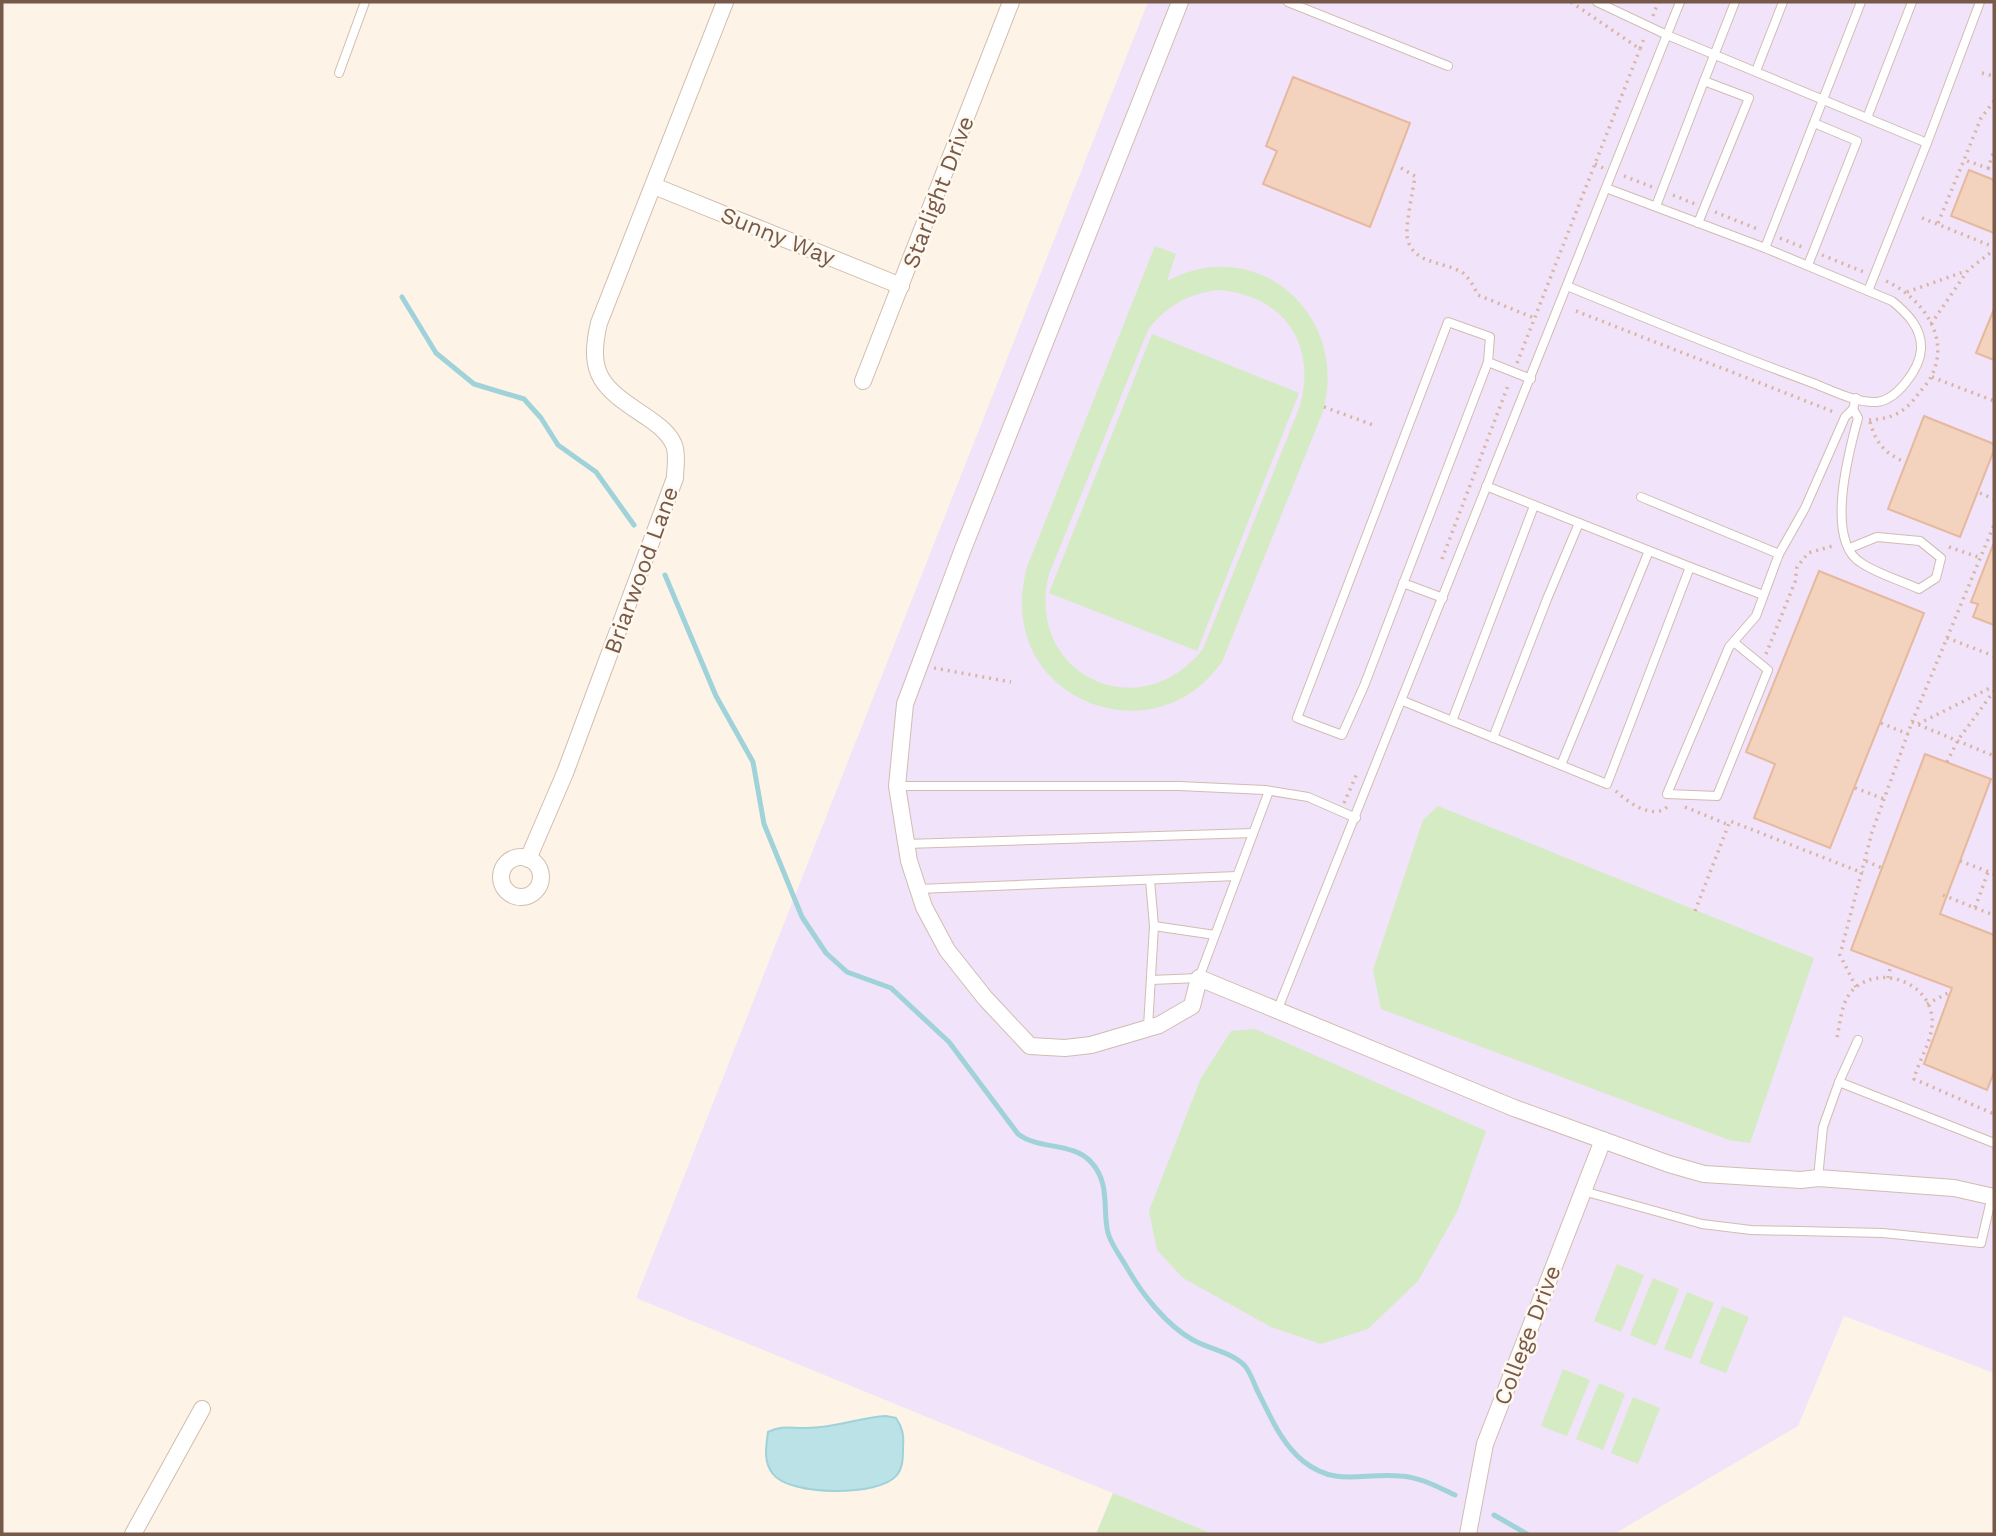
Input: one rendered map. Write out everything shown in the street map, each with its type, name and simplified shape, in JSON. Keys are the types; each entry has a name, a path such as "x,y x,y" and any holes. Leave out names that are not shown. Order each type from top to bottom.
{"street":[{"name":"Briarwood Lane","path":"528,859 565,773 675,478 674,445 662,428 610,392 595,366 594,342 599,323 725,2"},
{"name":"Starlight Drive","path":"863,381 1011,2"},
{"path":"1180,2 918,664 905,704 897,786 906,844 924,907 947,950 985,998 1030,1046 1065,1048 1091,1045 1159,1025 1192,1006 1199,978 1514,1108 1704,1174 1801,1180 1818,1178 1954,1188 1993,1197"},
{"name":"Sunny Way","path":"654,186 901,286"},
{"name":"College Drive","path":"1468,1534 1485,1444 1603,1140"},
{"path":"133,1534 202,1409"}],"lane":[{"path":"339,73 365,2"},
{"path":"1288,2 1448,66"},
{"path":"1597,2 1667,35 1927,142"},
{"path":"1277,1011 1680,2"},
{"path":"1656,206 1735,2"},
{"path":"1756,71 1783,2"},
{"path":"1765,248 1861,2"},
{"path":"1867,118 1912,2"},
{"path":"1868,290 1980,2"},
{"path":"1698,223 1749,98 1704,81"},
{"path":"1808,265 1857,141 1814,123"},
{"path":"1567,286 1767,366 1856,398 1876,402 1893,397 1911,376 1921,349 1915,324 1909,315 1892,301 1765,248 1606,188"},
{"path":"1448,322 1490,337 1488,362 1364,686 1342,735 1297,718 1448,322"},
{"path":"1488,362 1531,379"},
{"path":"1735,643 1768,670 1717,796 1667,794 1729,647 1756,617 1779,554 1805,508 1845,416 1853,409 1856,398"},
{"path":"1847,545 1877,537 1920,541 1941,558 1936,578 1919,589 1858,561 1847,545 1842,500 1849,453 1858,418 1853,409"},
{"path":"1486,486 1763,595"},
{"path":"1641,497 1779,554"},
{"path":"1452,721 1534,506"},
{"path":"1493,738 1579,523"},
{"path":"1561,765 1649,551"},
{"path":"1403,701 1607,784 1690,567"},
{"path":"1403,583 1443,598"},
{"path":"897,786 1179,786 1269,791 1308,797 1356,818"},
{"path":"1151,980 1199,978 1269,791"},
{"path":"906,844 1253,833"},
{"path":"918,889 1237,877"},
{"path":"1149,1027 1154,926 1150,880"},
{"path":"1154,926 1215,935"},
{"path":"1818,1178 1823,1127 1858,1040"},
{"path":"1839,1082 1994,1143"},
{"path":"1583,1191 1702,1224 1751,1230 1883,1233 1981,1243 1993,1197"}],"path":[{"path":"1430,593 1513,372 1640,49"},
{"path":"1982,73 1994,76"},
{"path":"1937,224 1982,118 1994,101"},
{"path":"1987,168 1994,151"},
{"path":"1964,160 1994,171"},
{"path":"1401,168 1415,176 1407,236 1413,249 1430,263 1462,272 1478,295 1534,318"},
{"path":"1922,218 1994,248 1968,270 1931,324"},
{"path":"1907,292 1968,270"},
{"path":"1932,377 1994,401"},
{"path":"1324,407 1376,426"},
{"path":"1869,419 1877,443 1890,454 1905,461"},
{"path":"1980,493 1994,499"},
{"path":"1856,987 1840,955 1872,832 1912,722 1994,525"},
{"path":"1762,666 1794,582 1797,567 1808,553 1847,545"},
{"path":"1945,546 1980,558"},
{"path":"1947,638 1994,656"},
{"path":"918,664 1010,682"},
{"path":"1917,724 1994,685"},
{"path":"1947,762 1958,740 1994,691"},
{"path":"1912,722 1994,756"},
{"path":"1881,723 1908,734"},
{"path":"1340,811 1362,760"},
{"path":"1855,788 1884,799"},
{"path":"1695,911 1730,821 1863,873"},
{"path":"1866,861 1882,868"},
{"path":"1960,861 1994,874"},
{"path":"1975,908 1988,872"},
{"path":"1943,895 1994,915"},
{"path":"1888,978 1891,964"},
{"path":"1837,1037 1844,1003 1856,987 1881,976 1914,986 1927,1004 1932,1017 1930,1035 1914,1079 1994,1114"},
{"path":"1927,1004 1950,992"}],"shaded area":[{"path":"1148,2 1994,2 1994,1373 1844,1316 1798,1426 1614,1534 1213,1534 636,1298"}],"green space":[{"path":"1155,246 1176,254 1167,281 1201,269 1234,267 1264,276 1290,293 1310,316 1323,345 1328,378 1322,414 1222,662 1208,678 1192,692 1168,705 1142,710 1115,709 1090,703 1067,690 1047,673 1033,651 1024,625 1022,596 1027,567","holes":["1218,290 1241,294 1261,302 1277,313 1290,327 1299,343 1304,362 1300,406 1203,649 1177,673 1148,686 1120,687 1093,679 1070,663 1054,639 1046,609 1049,574 1148,330 1171,307 1197,294"]},
{"path":"1152,334 1299,393 1197,651 1049,593"},
{"path":"1438,806 1814,958 1750,1143 1729,1140 1381,1009 1373,970 1423,820"},
{"path":"1255,1029 1486,1131 1458,1210 1418,1281 1368,1329 1321,1344 1271,1327 1183,1278 1157,1250 1149,1211 1201,1078 1231,1031"},
{"path":"1617,1264 1644,1275 1621,1332 1594,1321"},
{"path":"1653,1278 1679,1289 1656,1346 1630,1335"},
{"path":"1687,1292 1714,1303 1691,1359 1664,1349"},
{"path":"1722,1306 1749,1317 1726,1373 1699,1363"},
{"path":"1563,1369 1590,1380 1567,1436 1541,1426"},
{"path":"1599,1383 1625,1394 1603,1450 1576,1439"},
{"path":"1633,1397 1660,1408 1638,1464 1611,1453"},
{"path":"1113,1493 1213,1534 1096,1534"}],"water":[{"path":"886,1416 896,1418 902,1429 903,1440 900,1469 897,1475 887,1482 855,1490 815,1490 782,1481 770,1469 766,1459 768,1432 786,1427 826,1427"}],"building":[{"path":"1293,77 1410,123 1370,227 1263,184 1277,151 1266,146"},
{"path":"1969,170 1994,180 1994,233 1951,216"},
{"path":"1994,309 1994,360 1976,353"},
{"path":"1924,416 1994,444 1960,537 1888,509"},
{"path":"1993,545 1994,625 1973,617 1978,604 1971,602"},
{"path":"1819,571 1924,613 1830,848 1754,818 1775,764 1746,752"},
{"path":"1925,754 1991,779 1940,914 1994,935 1994,1072 1987,1090 1924,1064 1952,988 1851,950"}],"waterway":[{"path":"402,297 436,353 474,384 524,399 541,418 558,445 596,472 634,525"},
{"path":"665,575 716,696 753,762 764,824 802,917 826,953 847,972 891,988 949,1042 1018,1134 1036,1142 1075,1151 1091,1162 1104,1188 1109,1237 1139,1287 1155,1308 1183,1334 1234,1357 1245,1366 1276,1428 1303,1461 1315,1469 1339,1477 1387,1475 1415,1478 1455,1495"},
{"path":"1494,1515 1527,1534"}]}
